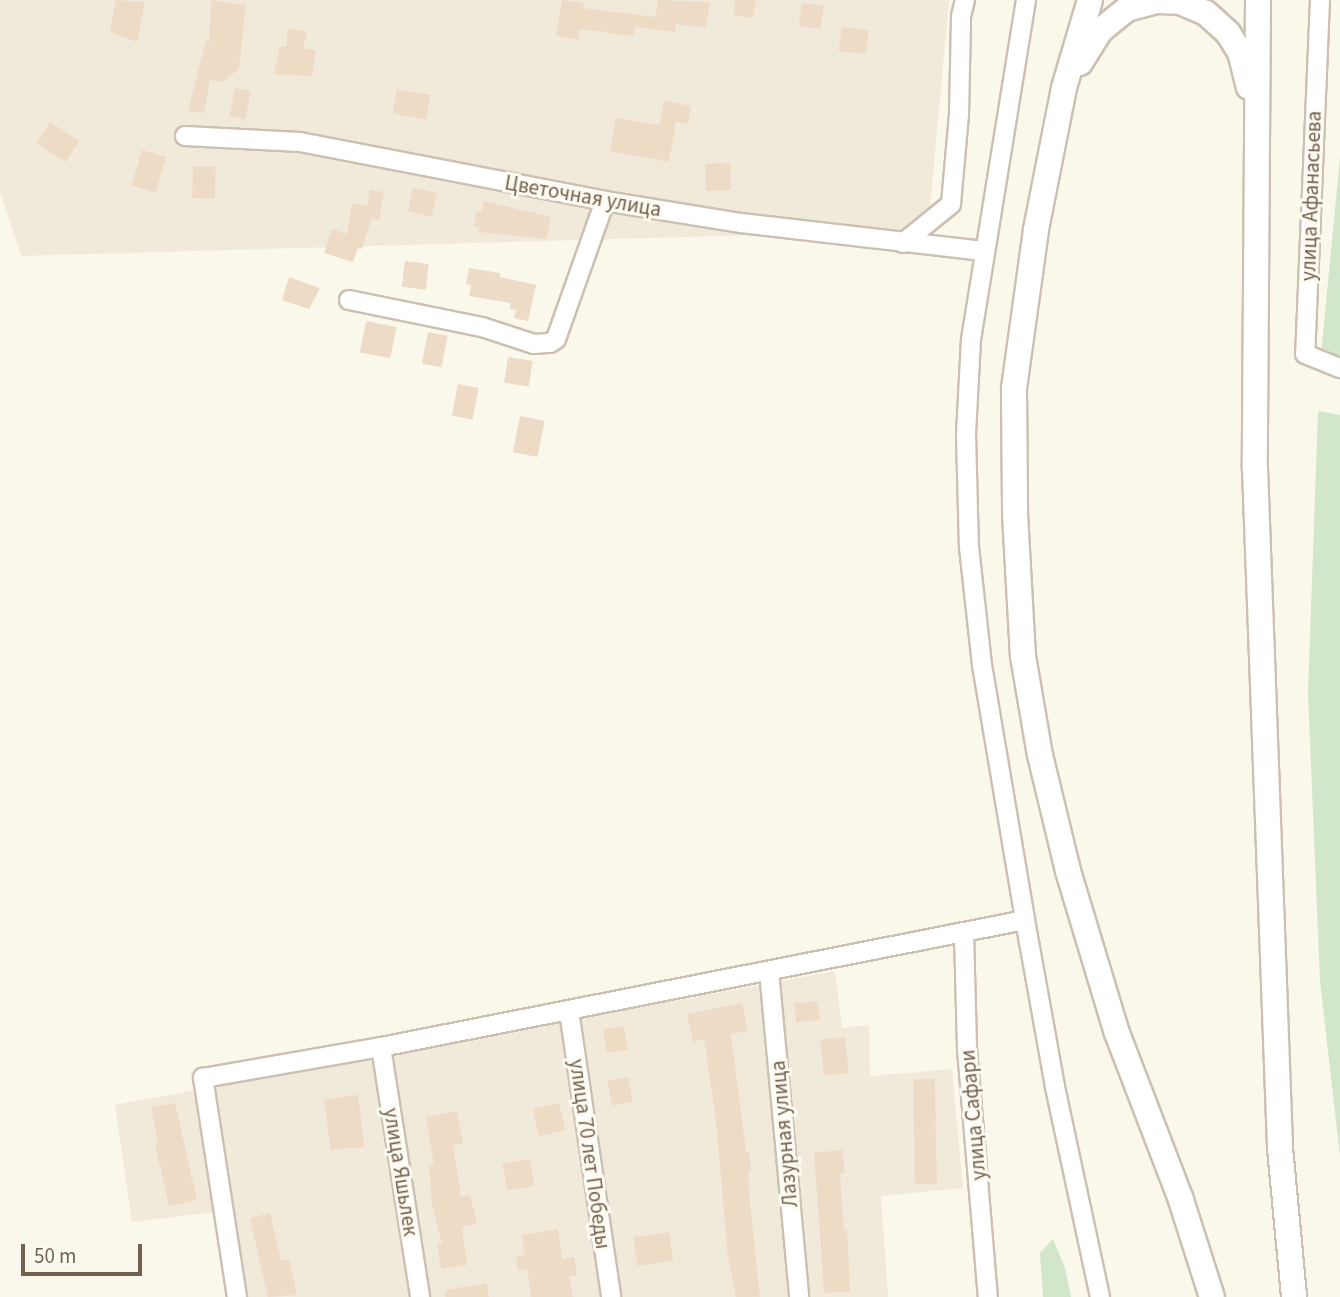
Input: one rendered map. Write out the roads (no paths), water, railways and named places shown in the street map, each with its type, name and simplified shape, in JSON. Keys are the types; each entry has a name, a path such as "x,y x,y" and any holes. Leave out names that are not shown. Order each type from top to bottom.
{"main road":[{"path":"1090,0 1064,88 1037,230 1014,388 1015,514 1023,656 1040,755 1068,871 1117,1033 1181,1200 1212,1297"},
{"path":"1258,0 1255,482 1280,1148 1294,1297"},
{"path":"1064,88 1101,30 1127,9 1157,1 1180,2 1206,13 1228,33 1240,52 1258,122"}],"street":[{"path":"903,243 951,204 959,115 961,16 965,0"},
{"path":"1026,0 983,251 971,339 968,394 969,547 982,664 1025,920 1055,1087 1100,1297"},
{"name":"улица Афанасьева","path":"1320,0 1305,354 1340,368"},
{"name":"Цветочная улица","path":"185,136 300,142 605,201 741,223 983,251"},
{"path":"349,300 482,327 534,344 550,343 556,339 605,201"},
{"path":"237,1297 204,1077 381,1047 1025,920"},
{"name":"улица Сафари","path":"964,933 967,1049 988,1297"},
{"name":"Лазурная улица","path":"769,971 799,1297"},
{"name":"улица 70 лет Победы","path":"569,1011 611,1297"},
{"name":"улица Яшьлек","path":"381,1047 420,1297"}]}
